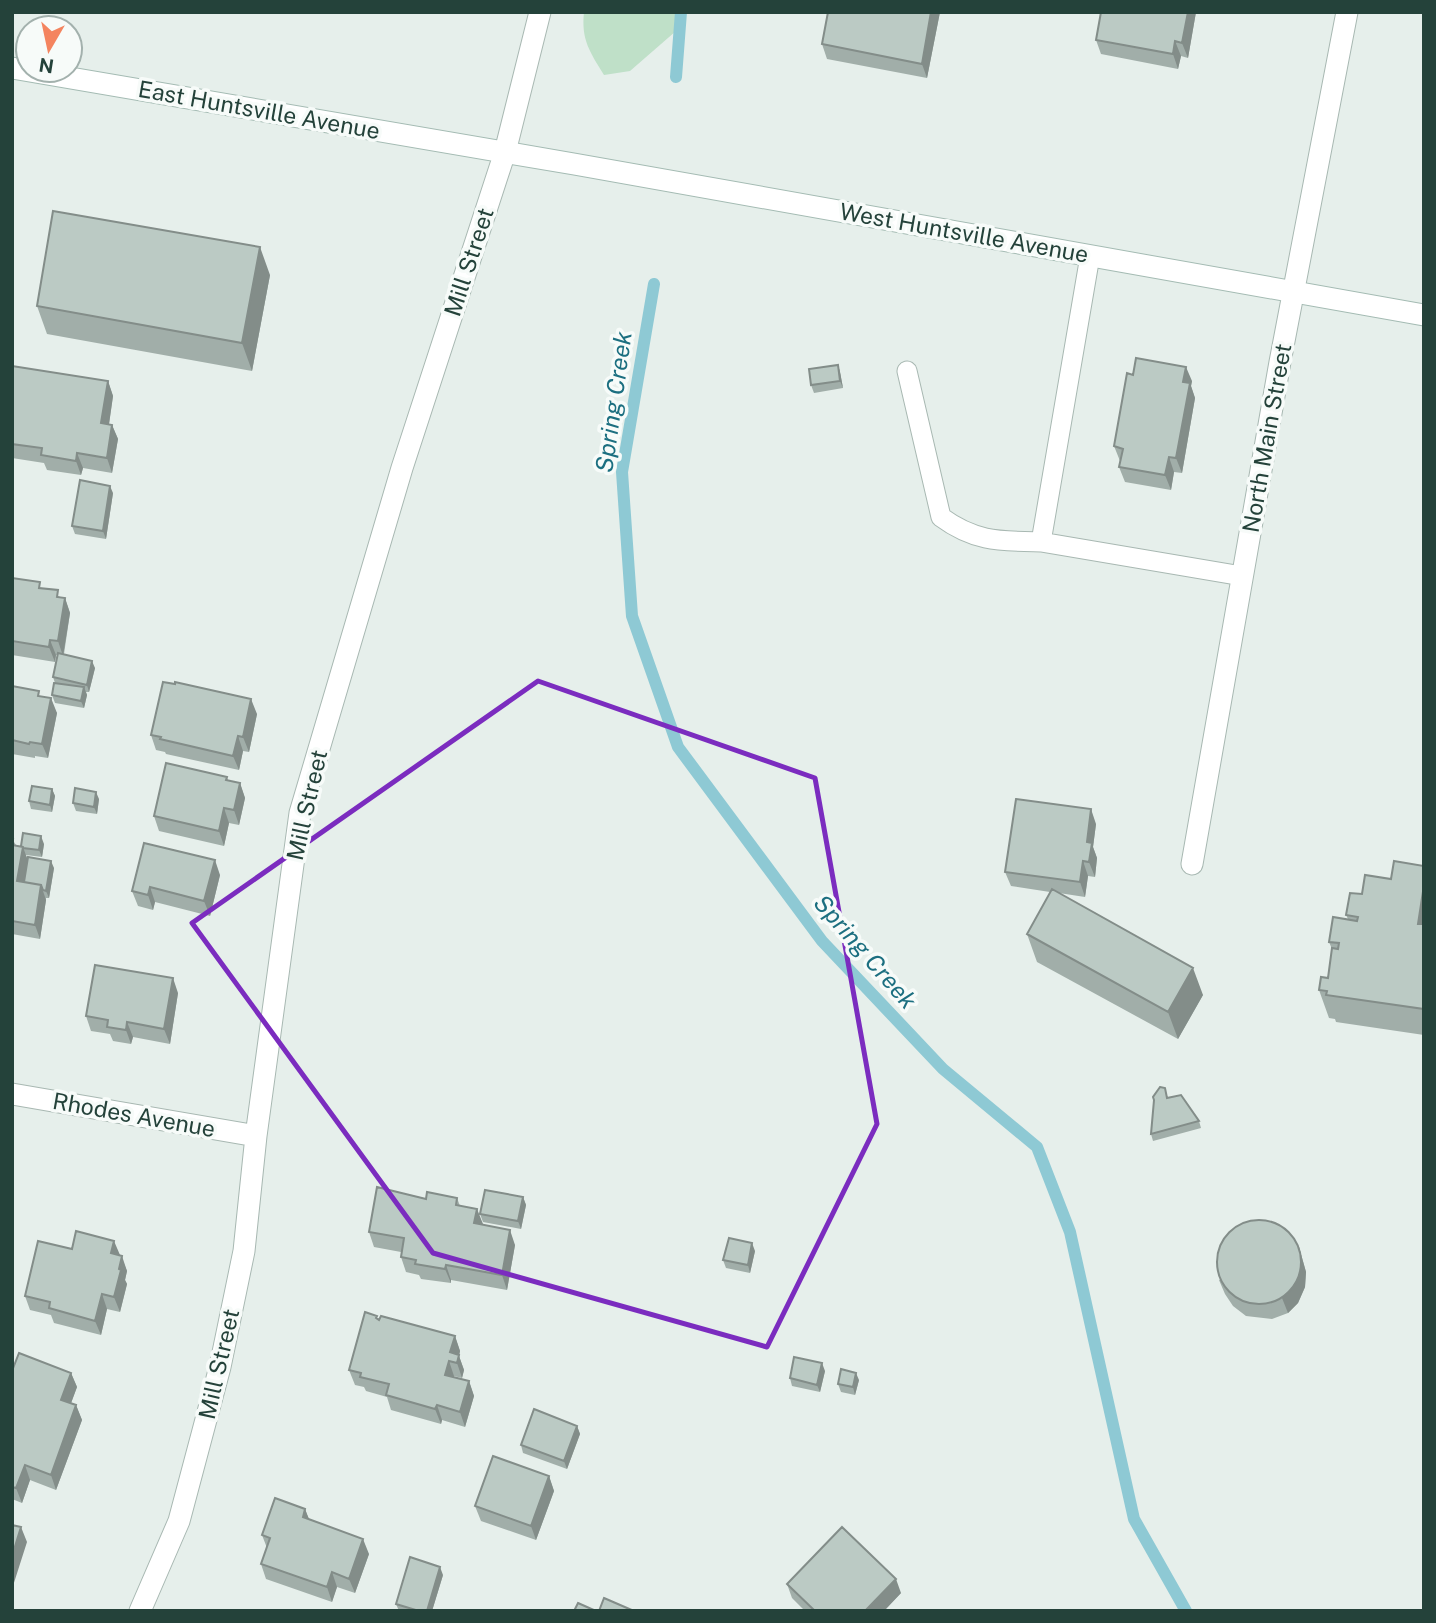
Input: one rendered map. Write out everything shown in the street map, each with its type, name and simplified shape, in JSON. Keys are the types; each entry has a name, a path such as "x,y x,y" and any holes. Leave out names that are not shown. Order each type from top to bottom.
{"street":[{"name":"Mill Street","path":"140,1611 179,1521 220,1367 244,1251 256,1136 300,813 402,468 505,152 540,12"},
{"name":"North Main Street","path":"1192,864 1242,576 1347,12"},
{"name":"East Huntsville Avenue","path":"12,68 505,152"},
{"name":"West Huntsville Avenue","path":"505,152 1424,315"},
{"name":"Rhodes Avenue","path":"12,1094 256,1136"}],"lane":[{"path":"1041,542 1090,256"},
{"path":"907,371 941,517 961,531 995,541 1041,542 1242,576"}],"highlighted area":[{"path":"538,681 815,778 877,1124 767,1347 433,1253 192,923"}],"green space":[{"path":"584,12 676,12 676,31 630,71 604,75 585,38"}],"building":[{"path":"828,12 931,12 922,64 822,44"},
{"path":"1101,12 1188,12 1182,43 1175,41 1173,54 1096,40"},
{"path":"53,211 260,247 242,343 37,306"},
{"path":"1136,358 1186,367 1183,382 1190,383 1176,458 1169,457 1165,475 1119,467 1123,449 1114,446 1127,373 1133,375"},
{"path":"838,365 840,381 811,385 809,369"},
{"path":"12,366 108,381 101,423 112,425 107,458 77,453 76,461 41,455 42,448 12,444"},
{"path":"80,480 110,486 103,531 72,526"},
{"path":"12,578 40,582 39,588 58,590 57,597 65,598 58,641 50,640 49,647 12,641"},
{"path":"58,653 92,661 87,685 53,677"},
{"path":"163,682 175,682 251,699 243,737 238,736 233,756 151,735"},
{"path":"54,683 84,687 81,701 52,695"},
{"path":"12,686 39,691 38,696 51,698 42,744 12,740"},
{"path":"166,763 227,777 226,780 240,783 234,810 224,808 219,831 154,816"},
{"path":"32,786 52,789 50,805 29,801"},
{"path":"75,788 96,792 94,807 73,803"},
{"path":"1016,799 1091,809 1087,842 1092,843 1089,862 1083,861 1080,882 1005,872"},
{"path":"23,833 41,836 39,850 21,846"},
{"path":"144,843 215,860 204,901 150,887 148,895 132,891"},
{"path":"12,845 23,847 17,881 41,885 35,925 12,921"},
{"path":"28,857 51,861 46,891 41,885 24,882"},
{"path":"1394,861 1424,866 1418,924 1424,924 1424,1009 1326,995 1327,991 1319,990 1321,977 1328,978 1332,948 1338,949 1339,943 1329,942 1333,917 1357,921 1358,917 1346,915 1350,893 1362,894 1365,875 1391,879"},
{"path":"1052,889 1193,968 1168,1012 1027,934"},
{"path":"95,965 173,978 164,1029 127,1022 126,1030 107,1027 108,1020 86,1016"},
{"path":"1160,1087 1165,1088 1167,1098 1181,1095 1199,1121 1151,1134 1153,1097"},
{"path":"377,1187 426,1199 427,1192 457,1198 456,1205 477,1209 474,1223 510,1230 502,1275 446,1265 445,1269 415,1264 416,1260 401,1257 404,1238 369,1232"},
{"path":"485,1190 523,1197 518,1221 480,1214"},
{"path":"1259,1220 1275,1223 1289,1232 1298,1246 1301,1262 1298,1278 1289,1292 1275,1301 1259,1304 1243,1301 1229,1292 1220,1278 1217,1262 1220,1246 1229,1232 1243,1223"},
{"path":"76,1231 114,1241 111,1253 122,1256 114,1297 102,1294 95,1321 49,1308 50,1302 25,1296 38,1241 72,1249"},
{"path":"729,1238 752,1243 748,1265 723,1260"},
{"path":"365,1312 377,1316 379,1320 381,1316 455,1336 450,1352 459,1355 457,1363 449,1361 445,1375 469,1381 460,1412 437,1405 435,1409 386,1395 389,1384 360,1377 361,1373 349,1370"},
{"path":"19,1353 71,1373 61,1400 76,1405 51,1475 25,1465 16,1488 12,1487 12,1371"},
{"path":"794,1357 822,1363 817,1385 790,1378"},
{"path":"841,1369 856,1373 853,1387 838,1384"},
{"path":"534,1409 577,1426 564,1461 521,1445"},
{"path":"493,1456 549,1476 531,1526 475,1506"},
{"path":"275,1498 305,1509 303,1517 363,1539 349,1579 332,1572 327,1587 261,1564 270,1538 262,1535"},
{"path":"12,1525 21,1527 12,1556"},
{"path":"842,1527 896,1579 865,1611 815,1611 787,1584"},
{"path":"410,1557 440,1567 427,1611 396,1604"},
{"path":"604,1598 634,1611 599,1611"},
{"path":"578,1603 596,1611 574,1611"}],"waterway":[{"name":"Spring Creek","path":"676,77 681,12"},
{"name":"Spring Creek","path":"654,284 622,472 632,616 678,747 822,941 943,1069 1037,1147 1070,1232 1134,1519 1186,1611"}]}
